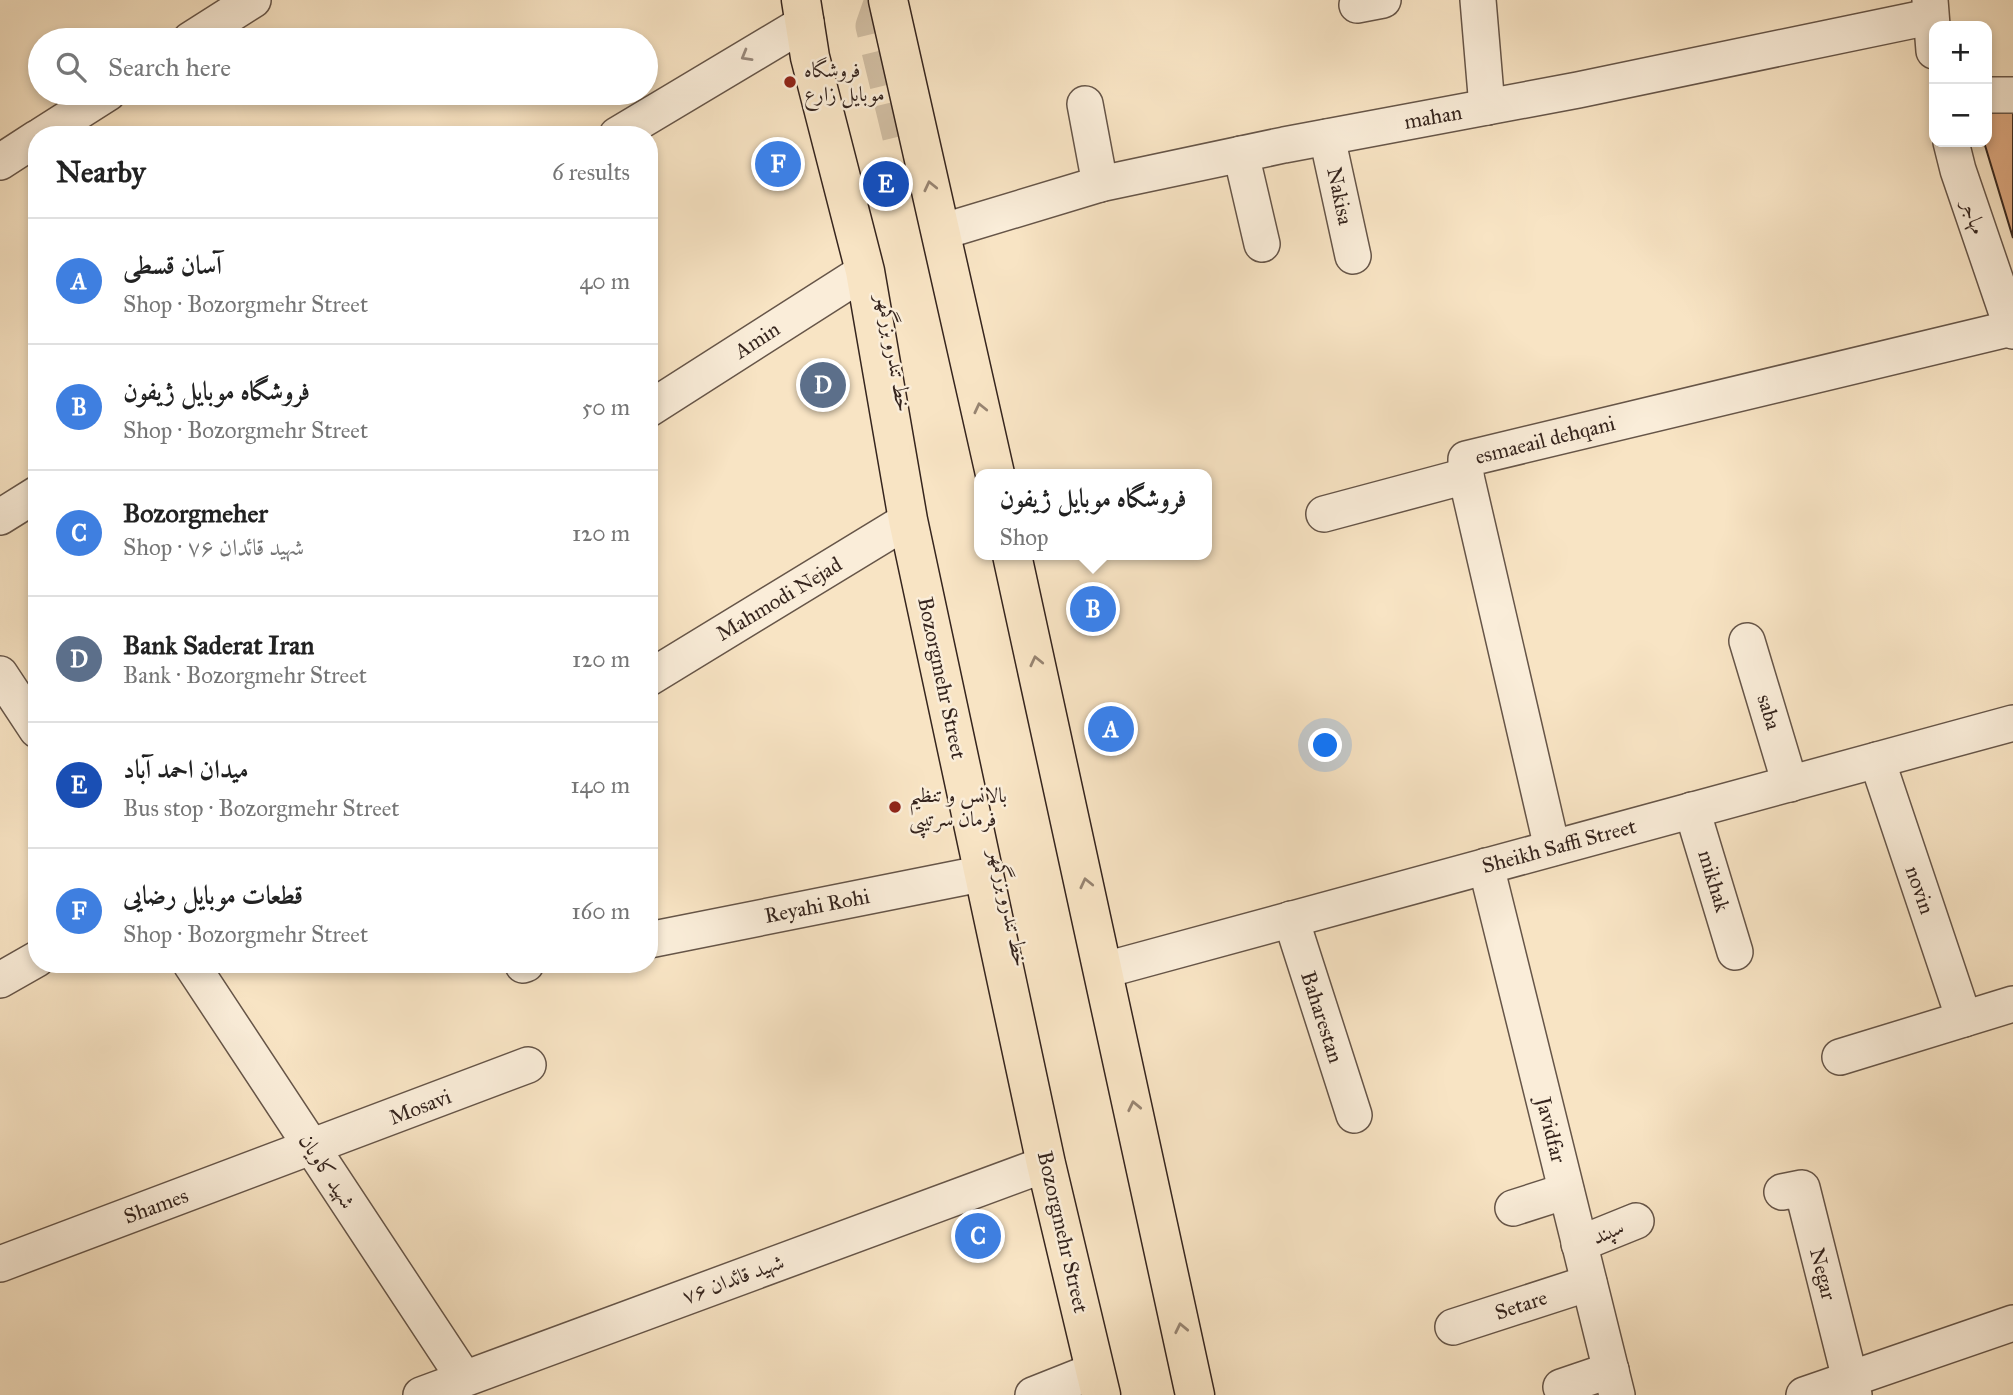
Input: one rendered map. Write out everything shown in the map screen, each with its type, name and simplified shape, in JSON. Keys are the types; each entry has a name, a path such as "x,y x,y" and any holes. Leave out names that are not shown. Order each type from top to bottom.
{"main road":[{"path":"888,0 994,469"},
{"name":"Bozorgmehr Street","path":"804,12 810,57 864,271 908,520 1046,1164 1105,1387"},
{"path":"1014,560 1195,1395"}],"street":[{"path":"209,28 253,0"},
{"path":"1478,0 1487,107"},
{"name":"mahan","path":"940,232 1100,184 1327,136 1487,107 1930,8"},
{"path":"631,126 804,12"},
{"name":"خط تندرو بزرگمهر","path":"804,12 823,44 878,269 923,515 1062,1161 1105,1387"},
{"path":"1992,95 2013,94"},
{"path":"1085,104 1100,184"},
{"path":"56,126 89,105"},
{"name":"Nakisa","path":"1327,136 1353,256"},
{"path":"0,162 28,144"},
{"name":"مهاجر","path":"1952,147 2012,330"},
{"path":"1241,154 1262,244"},
{"name":"Amin","path":"658,403 864,271"},
{"name":"esmaeail dehqani","path":"1552,848 1466,476 1466,459 2012,330"},
{"path":"1324,514 1466,476"},
{"path":"0,517 28,500"},
{"name":"Mahmodi Nejad","path":"658,673 908,520"},
{"name":"saba","path":"1747,641 1790,784"},
{"path":"0,675 28,717"},
{"name":"Sheikh Saffi Street","path":"1105,970 2013,723"},
{"name":"novin","path":"1877,761 1964,1019"},
{"name":"mikhak","path":"1692,810 1735,952"},
{"name":"Javidfar","path":"1486,866 1614,1383"},
{"name":"Reyahi Rohi","path":"658,938 985,873"},
{"name":"Baharestan","path":"1291,919 1354,1115"},
{"path":"0,980 28,964"},
{"name":"شهید کاویان","path":"197,973 464,1378"},
{"path":"1840,1057 2013,1004"},
{"name":"Mosavi","path":"312,1148 528,1065"},
{"name":"Shames","path":"0,1264 312,1148"},
{"name":"شهید قائدان ۷۶","path":"421,1395 1046,1164"},
{"name":"Negar","path":"1782,1192 1802,1188 1852,1387"},
{"path":"1513,1208 1566,1191"},
{"name":"سپند","path":"1579,1244 1636,1221"},
{"name":"Setare","path":"1453,1327 1589,1283"},
{"path":"1804,1395 1852,1387 2013,1323"},
{"path":"1561,1387 1614,1383"},
{"path":"1033,1395 1105,1387"}],"building":[{"path":"1992,110 2013,110 2013,238 1986,147 1992,147"}],"tunnel":[{"path":"882,0 873,26 900,137"}],"place":[{"name":"فروشگاه موبایل زارع","path":"790,82"},
{"name":"قطعات موبایل رضایی","path":"778,164"},
{"name":"میدان احمد آباد","path":"886,184"},
{"name":"Bank Saderat Iran","path":"823,385"},
{"name":"فروشگاه موبایل ژیفون","path":"1093,609"},
{"name":"آسان قسطی","path":"1111,729"},
{"name":"بالانس و تنظیم فرمان سرتیپی","path":"895,807"},
{"name":"Bozorgmeher","path":"978,1236"}]}
